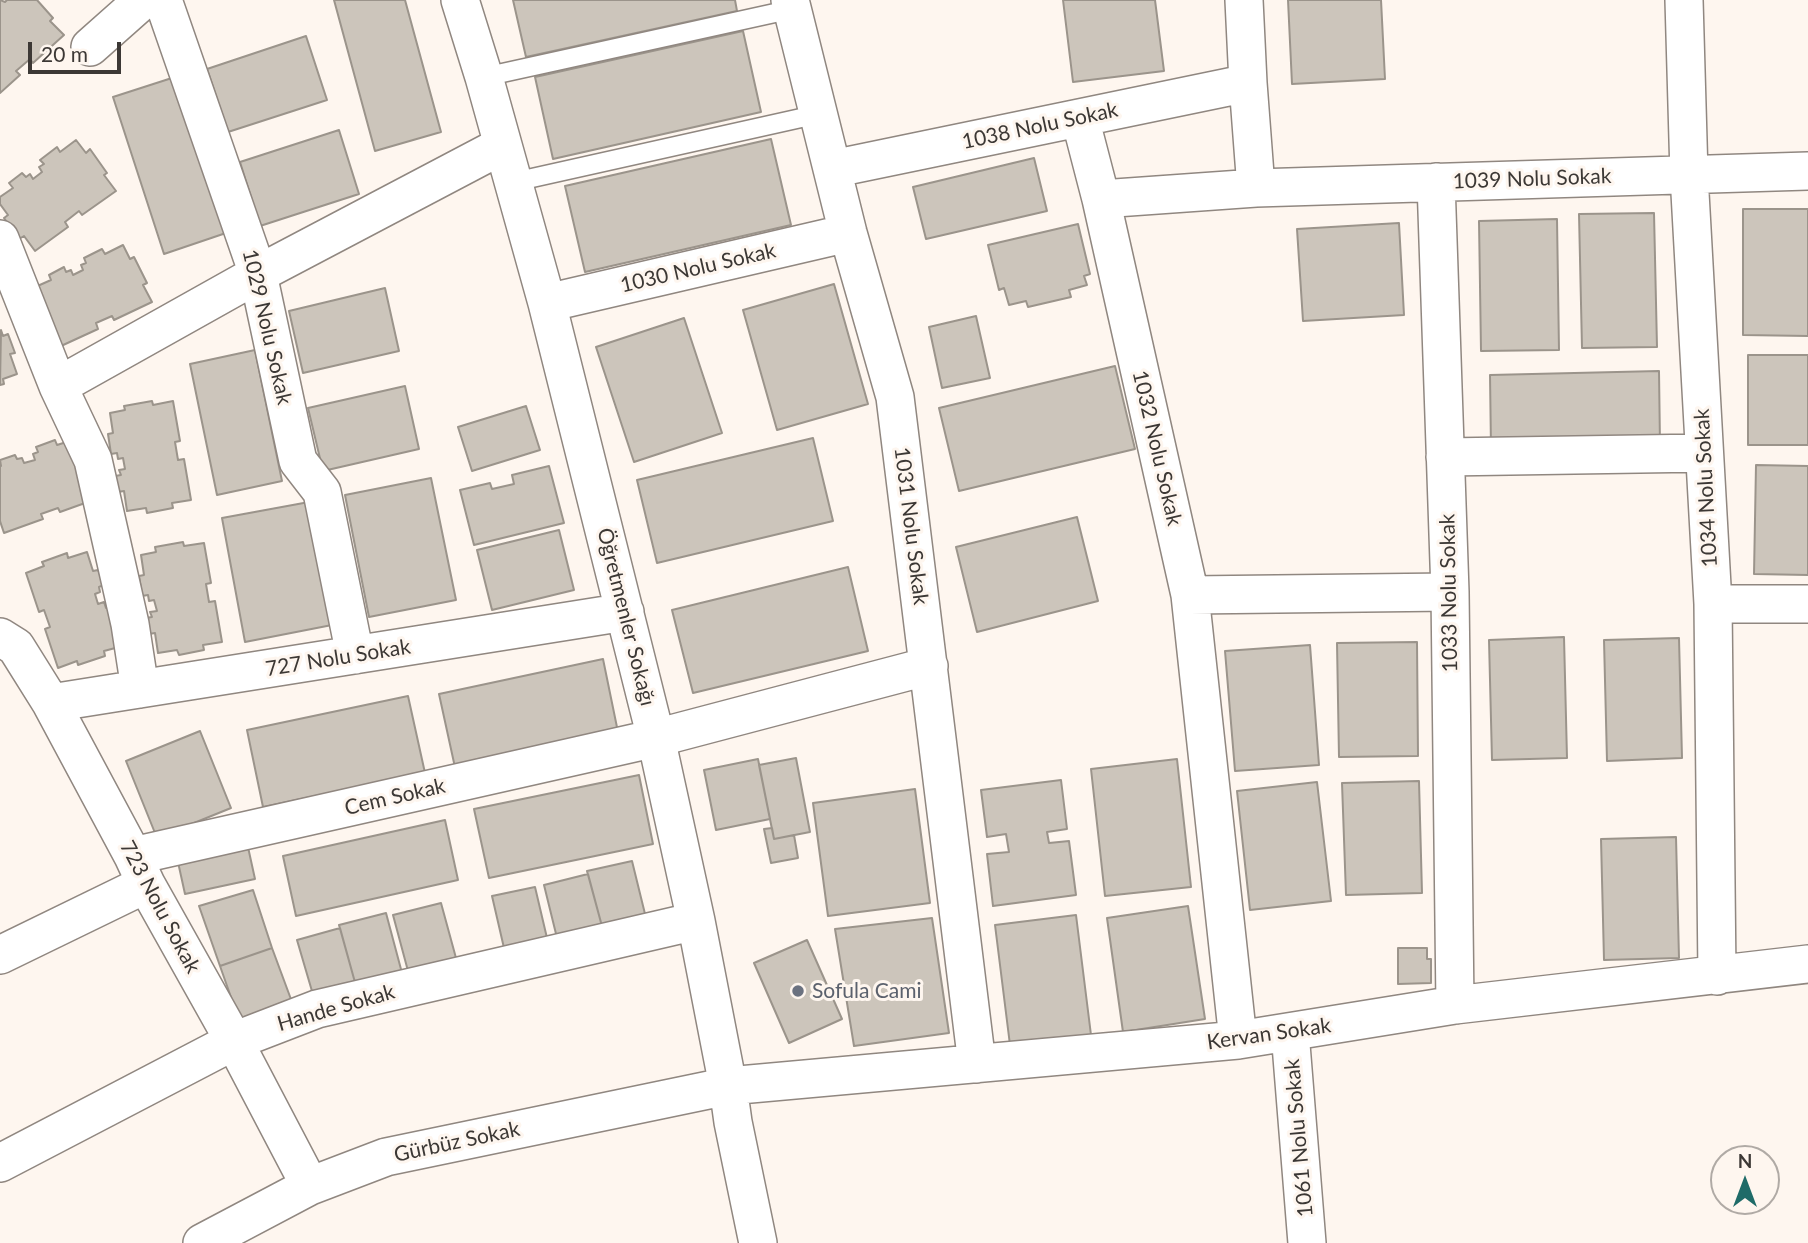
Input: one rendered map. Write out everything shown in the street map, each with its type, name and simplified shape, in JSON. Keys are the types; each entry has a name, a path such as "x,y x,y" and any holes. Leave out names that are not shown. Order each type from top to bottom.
{"street":[{"path":"90,47 144,0"},
{"name":"1029 Nolu Sokak","path":"163,0 258,274 298,461 322,492 355,655"},
{"name":"Öğretmenler Sokağı","path":"460,0 485,77 547,303 656,738 696,921 758,1243"},
{"path":"1101,199 1256,188 1244,0"},
{"name":"1034 Nolu Sokak","path":"1684,0 1689,175 1713,604 1717,976"},
{"name":"1031 Nolu Sokak","path":"792,5 848,233 895,397 977,1064"},
{"name":"1038 Nolu Sokak","path":"832,169 1248,83"},
{"name":"1032 Nolu Sokak","path":"1080,118 1101,199 1190,595 1238,1040"},
{"path":"58,386 258,274 503,145"},
{"name":"1039 Nolu Sokak","path":"1256,188 1808,171"},
{"name":"1033 Nolu Sokak","path":"1436,182 1450,592 1455,1004"},
{"name":"1030 Nolu Sokak","path":"547,303 848,233"},
{"path":"0,239 58,386 93,460 130,624 140,689"},
{"path":"1445,457 1704,453"},
{"path":"1190,595 1450,592"},
{"path":"1713,604 1808,604"},
{"name":"727 Nolu Sokak","path":"51,703 625,612"},
{"name":"723 Nolu Sokak","path":"0,637 16,647 51,703 310,1186"},
{"name":"Cem Sokak","path":"0,955 139,870 929,666"},
{"name":"Hande Sokak","path":"0,1163 234,1041 317,1009 696,921"},
{"name":"Kervan Sokak","path":"728,1086 1238,1040 1455,1004 1808,964"},
{"name":"1061 Nolu Sokak","path":"1290,1032 1307,1243"},
{"name":"Gürbüz Sokak","path":"202,1243 310,1186 386,1157 728,1086"}],"lane":[{"path":"485,77 792,5"},
{"path":"514,182 819,114"}],"building":[{"path":"0,0 37,0 53,18 50,21 64,35 33,63 30,59 16,71 20,75 0,93"},
{"path":"334,0 405,0 441,132 375,151"},
{"path":"513,0 735,0 737,11 526,57"},
{"path":"1063,0 1155,0 1164,71 1073,82"},
{"path":"1288,0 1381,0 1385,79 1292,84"},
{"path":"743,31 761,112 553,159 535,77"},
{"path":"306,36 327,100 228,132 207,69"},
{"path":"175,77 226,233 164,254 113,97"},
{"path":"339,130 359,194 260,226 240,162"},
{"path":"771,139 791,225 585,272 565,186"},
{"path":"76,140 86,153 90,149 116,191 82,215 79,211 65,222 68,227 35,251 24,236 19,239 4,218 8,215 0,204 0,197 13,188 9,183 22,173 26,177 30,174 33,179 42,172 39,167 44,164 40,160 57,147 60,152"},
{"path":"1034,158 1047,211 926,239 913,187"},
{"path":"1743,209 1808,209 1808,336 1743,335"},
{"path":"1654,213 1657,347 1582,348 1579,214"},
{"path":"1557,219 1559,350 1481,351 1479,221"},
{"path":"1399,223 1404,315 1303,321 1297,229"},
{"path":"1078,224 1090,274 1084,276 1087,285 1069,290 1071,297 1028,307 1026,301 1009,305 1004,288 999,290 988,245"},
{"path":"123,245 130,259 134,257 147,283 143,285 152,302 114,320 112,316 96,323 98,329 61,346 33,288 51,280 49,275 64,267 66,272 71,270 73,275 83,270 81,265 86,263 84,258 102,249 105,254"},
{"path":"834,284 868,404 777,430 743,310"},
{"path":"385,288 399,351 303,373 289,311"},
{"path":"976,316 990,378 942,388 929,327"},
{"path":"684,318 722,433 634,462 596,347"},
{"path":"1,330 3,336 8,334 15,353 10,354 17,374 3,379 4,384 0,385"},
{"path":"255,350 282,481 217,495 190,364"},
{"path":"1748,355 1808,355 1808,445 1748,445"},
{"path":"1115,366 1135,449 959,491 939,408"},
{"path":"1659,371 1660,445 1491,449 1490,375"},
{"path":"405,386 419,449 323,471 308,408"},
{"path":"152,401 153,405 173,401 180,441 175,442 178,460 184,459 191,500 172,503 173,508 147,513 146,508 127,511 124,491 118,492 115,476 121,475 119,470 125,469 123,458 118,459 117,453 111,454 108,434 113,433 110,413 125,410 124,406"},
{"path":"526,406 540,450 472,471 458,427"},
{"path":"813,438 833,521 657,563 637,480"},
{"path":"76,439 99,498 60,512 58,508 41,514 43,519 4,533 0,521 0,460 15,455 17,459 22,458 24,463 35,460 33,454 38,452 36,447 55,440 57,445"},
{"path":"1756,465 1808,466 1808,575 1754,574"},
{"path":"549,466 564,523 474,545 460,490 490,483 492,489 514,484 512,475"},
{"path":"431,478 456,600 369,617 345,495"},
{"path":"309,502 332,625 245,642 222,518"},
{"path":"1077,517 1098,601 977,632 956,547"},
{"path":"559,530 574,590 492,610 477,550"},
{"path":"183,542 184,546 204,543 211,583 206,584 209,602 215,601 222,642 203,645 204,650 179,655 177,650 158,653 155,633 149,634 146,618 152,617 150,612 157,611 154,600 149,601 148,595 142,596 139,576 144,575 141,555 156,552 155,547"},
{"path":"87,552 93,571 98,570 104,585 99,587 100,592 95,594 98,604 104,602 106,608 111,606 119,647 104,651 105,656 58,668 45,629 50,627 44,610 39,612 26,573 44,566 42,562 67,553 68,558"},
{"path":"848,567 868,651 693,693 672,610"},
{"path":"1564,637 1567,758 1492,760 1489,640"},
{"path":"1679,638 1682,758 1607,761 1604,640"},
{"path":"1417,642 1418,756 1339,757 1337,643"},
{"path":"1310,645 1319,765 1235,771 1225,651"},
{"path":"603,659 619,737 456,772 439,694"},
{"path":"408,696 425,773 263,807 247,730"},
{"path":"200,731 231,808 157,838 126,761"},
{"path":"796,758 810,832 774,839 759,765"},
{"path":"758,759 770,819 716,830 704,770"},
{"path":"1177,759 1191,887 1105,896 1091,769"},
{"path":"639,775 653,844 489,878 474,809"},
{"path":"1061,780 1067,829 1047,832 1049,843 1069,841 1076,895 993,906 987,854 1009,852 1006,834 987,837 981,790"},
{"path":"1419,781 1422,893 1346,895 1342,783"},
{"path":"1317,782 1331,901 1250,910 1237,791"},
{"path":"915,789 930,903 828,916 813,803"},
{"path":"445,820 458,880 296,916 283,856"},
{"path":"772,828 774,839 794,835 798,858 771,863 764,829"},
{"path":"1676,837 1679,958 1604,960 1601,839"},
{"path":"246,838 255,879 185,894 176,853"},
{"path":"632,861 646,918 603,930 587,871"},
{"path":"588,874 603,930 558,942 544,885"},
{"path":"535,887 547,938 504,948 492,896"},
{"path":"253,890 272,948 220,966 199,906"},
{"path":"441,903 456,958 408,971 393,915"},
{"path":"1188,906 1205,1019 1123,1032 1107,918"},
{"path":"386,913 402,973 356,986 339,925"},
{"path":"1076,915 1091,1035 1010,1045 995,925"},
{"path":"932,918 949,1033 854,1046 835,929"},
{"path":"340,928 356,986 314,998 297,940"},
{"name":"Sofula Cami","path":"807,940 842,1019 789,1043 754,963"},
{"path":"272,948 292,1002 239,1020 220,966"},
{"path":"1398,948 1427,948 1427,959 1431,959 1431,983 1398,984"}],"place":[{"name":"Sofula Cami","path":"798,991"}]}
